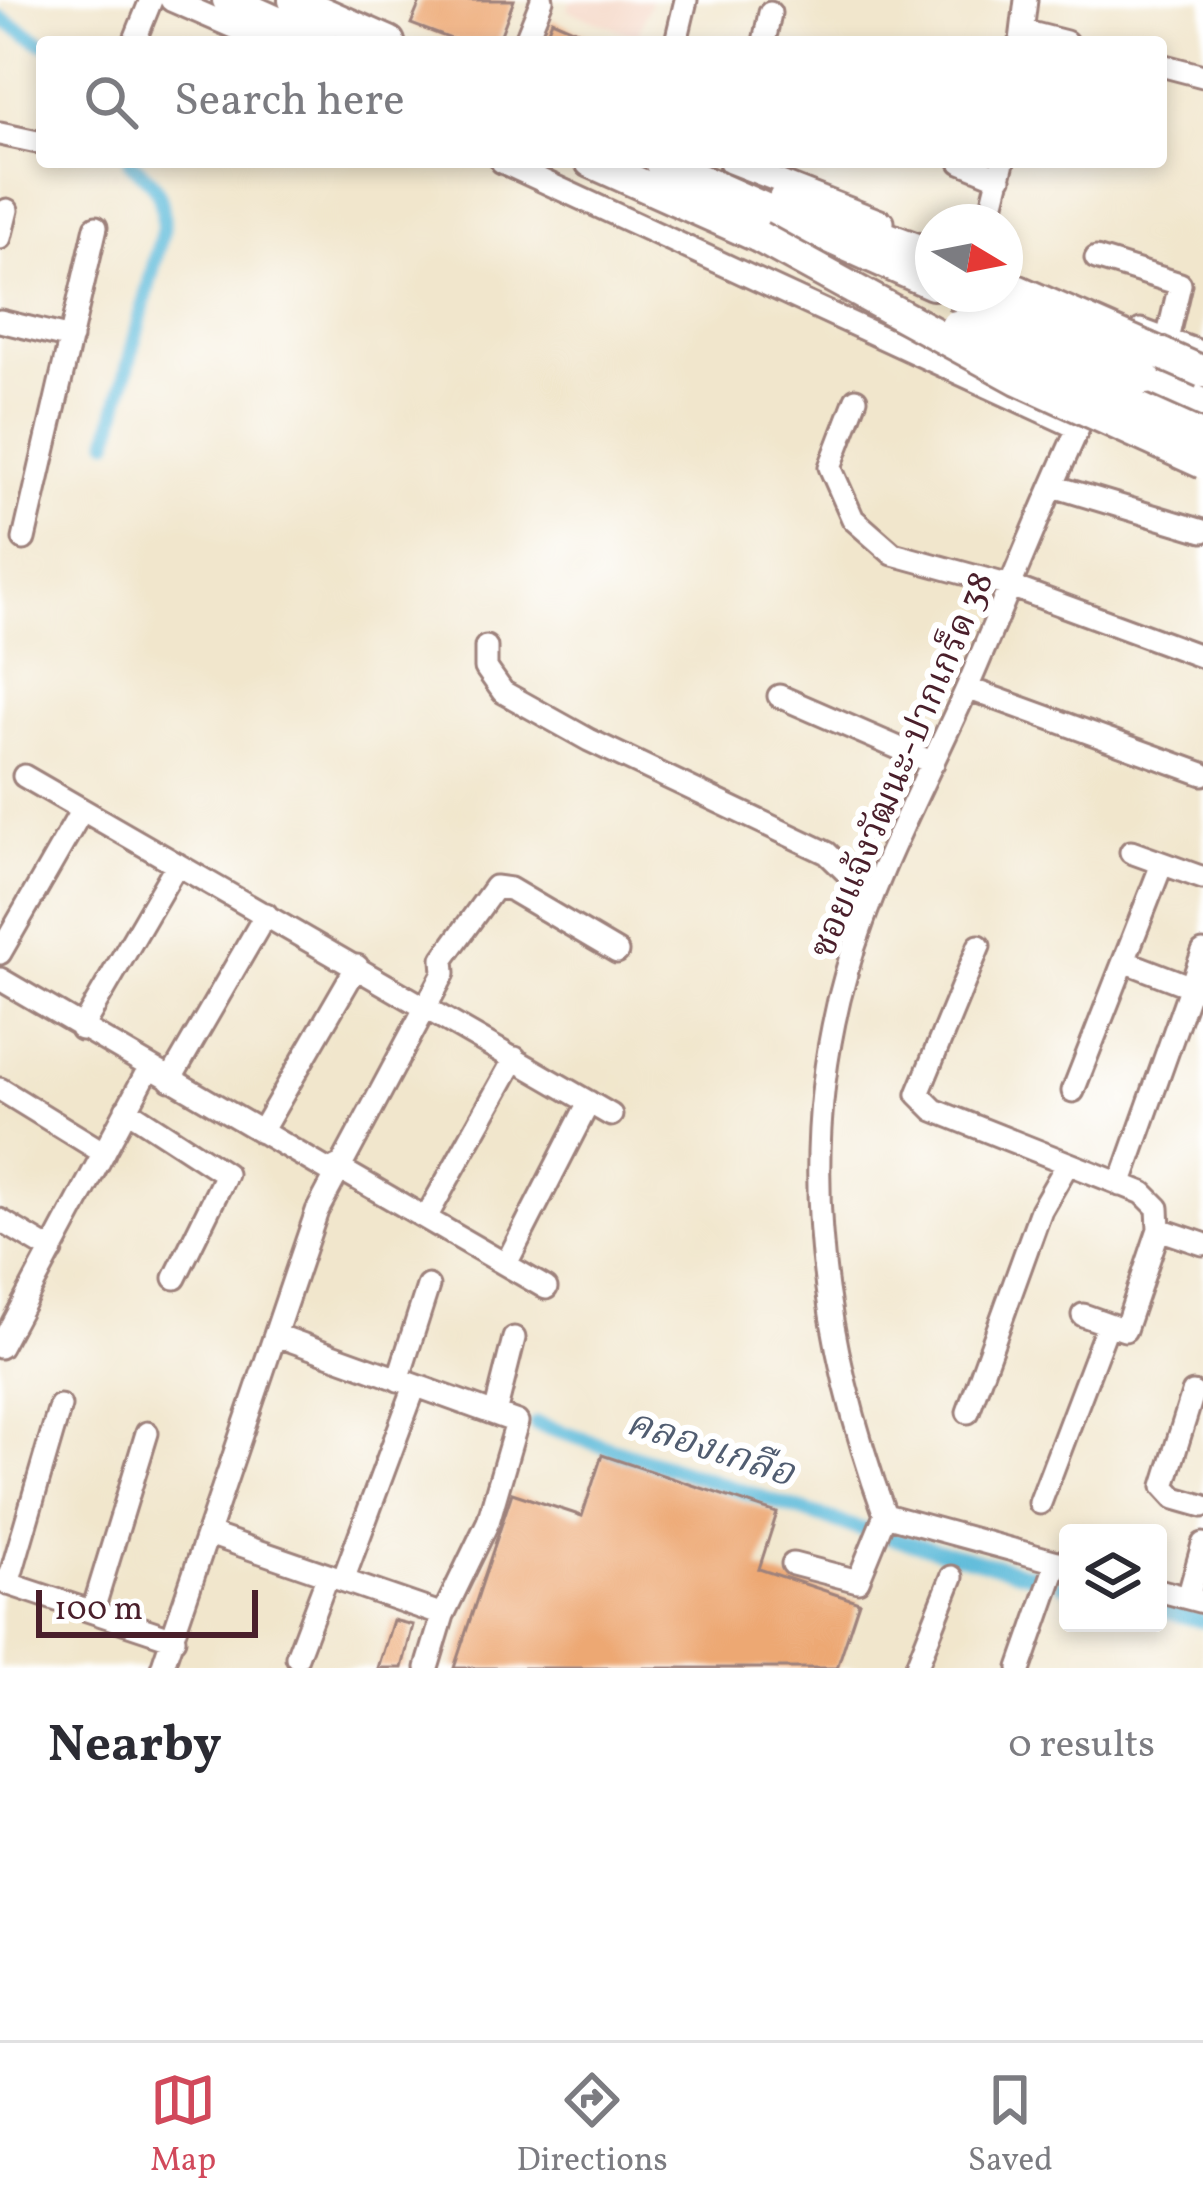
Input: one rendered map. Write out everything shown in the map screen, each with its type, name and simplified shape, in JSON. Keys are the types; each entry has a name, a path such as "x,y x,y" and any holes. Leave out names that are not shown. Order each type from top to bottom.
{"highway":[{"path":"228,0 309,36"},
{"path":"294,0 375,36"},
{"path":"604,168 759,237 1142,391 1203,407"},
{"path":"675,168 915,276"},
{"path":"681,168 834,215 915,248"},
{"path":"759,237 950,344 1203,463"},
{"path":"1023,293 1203,372"},
{"path":"991,312 1142,391 1203,437"}],"street":[{"path":"137,36 152,0"},
{"path":"171,0 254,36"},
{"path":"527,36 542,0"},
{"path":"677,36 686,0"},
{"path":"1022,36 1026,0"},
{"path":"765,36 770,14"},
{"path":"1167,67 1203,76"},
{"path":"0,134 36,142"},
{"path":"515,168 1078,428"},
{"path":"641,168 1106,370 1142,391 1203,452"},
{"path":"751,168 915,236"},
{"path":"993,204 1002,170"},
{"path":"0,238 7,210"},
{"path":"24,539 96,227"},
{"path":"1096,258 1180,284 1168,340"},
{"path":"1023,302 1119,345 1128,326 1203,353"},
{"path":"0,320 71,338"},
{"name":"ซอยแจ้งวัฒนะ-ปากเกร็ด 38","path":"886,1515 856,1436 841,1369 818,1202 818,1130 829,1044 872,897 1119,345"},
{"path":"856,399 848,431 830,467 853,519 893,554 1010,586 1203,657"},
{"path":"1053,486 1203,531"},
{"path":"486,647 486,668 503,692 606,748 827,854 872,897"},
{"path":"967,688 1203,774"},
{"path":"779,696 932,763"},
{"path":"24,776 611,1115"},
{"path":"0,953 82,810"},
{"path":"1131,852 1203,878"},
{"path":"81,1029 177,864"},
{"path":"1073,1090 1162,864"},
{"path":"162,1668 335,1171 444,973 443,959 495,887 510,889 617,952"},
{"path":"170,1080 266,914"},
{"path":"979,946 918,1094 934,1110 1143,1193 1158,1208 1159,1229 1125,1330 1083,1315"},
{"path":"1120,1185 1197,989 1203,952"},
{"path":"1124,962 1197,989"},
{"path":"261,1132 357,966"},
{"path":"0,979 261,1132 427,1216 546,1288"},
{"path":"427,1216 515,1058"},
{"path":"0,1347 149,1068"},
{"path":"0,1089 104,1153"},
{"path":"506,1264 590,1102"},
{"path":"126,1109 226,1174 175,1278"},
{"path":"968,1412 1041,1210 1067,1165"},
{"path":"0,1220 52,1251"},
{"path":"1159,1229 1203,1244"},
{"path":"297,1658 336,1578 406,1383 428,1286"},
{"path":"1040,1503 1108,1324"},
{"path":"276,1335 517,1422 488,1522 443,1615 427,1668"},
{"path":"495,1414 514,1338"},
{"path":"1193,1393 1164,1486 1175,1498 1203,1506"},
{"path":"60,1406 4,1582 174,1639"},
{"path":"93,1610 147,1433"},
{"path":"793,1564 858,1581 886,1515 1059,1563"},
{"path":"209,1534 443,1615"},
{"path":"1196,1600 1203,1544"},
{"path":"1020,1668 1059,1571"},
{"path":"916,1668 952,1577"}],"shaded area":[{"path":"571,0 651,0 637,36 567,10"}],"building":[{"path":"421,0 514,0 500,36 443,36 411,24"},
{"path":"552,20 589,36 545,36"},
{"path":"602,1455 777,1513 759,1569 859,1602 837,1668 454,1668 512,1493 582,1516"},
{"path":"393,1620 413,1625 402,1668 378,1668"}],"waterway":[{"path":"0,18 36,39"},
{"path":"109,440 163,229 157,190 136,168"},
{"name":"คลองเกลือ","path":"536,1424 866,1531"},
{"name":"คลองเกลือ","path":"889,1537 1039,1577"},
{"name":"คลองเกลือ","path":"1167,1611 1203,1621"}]}
